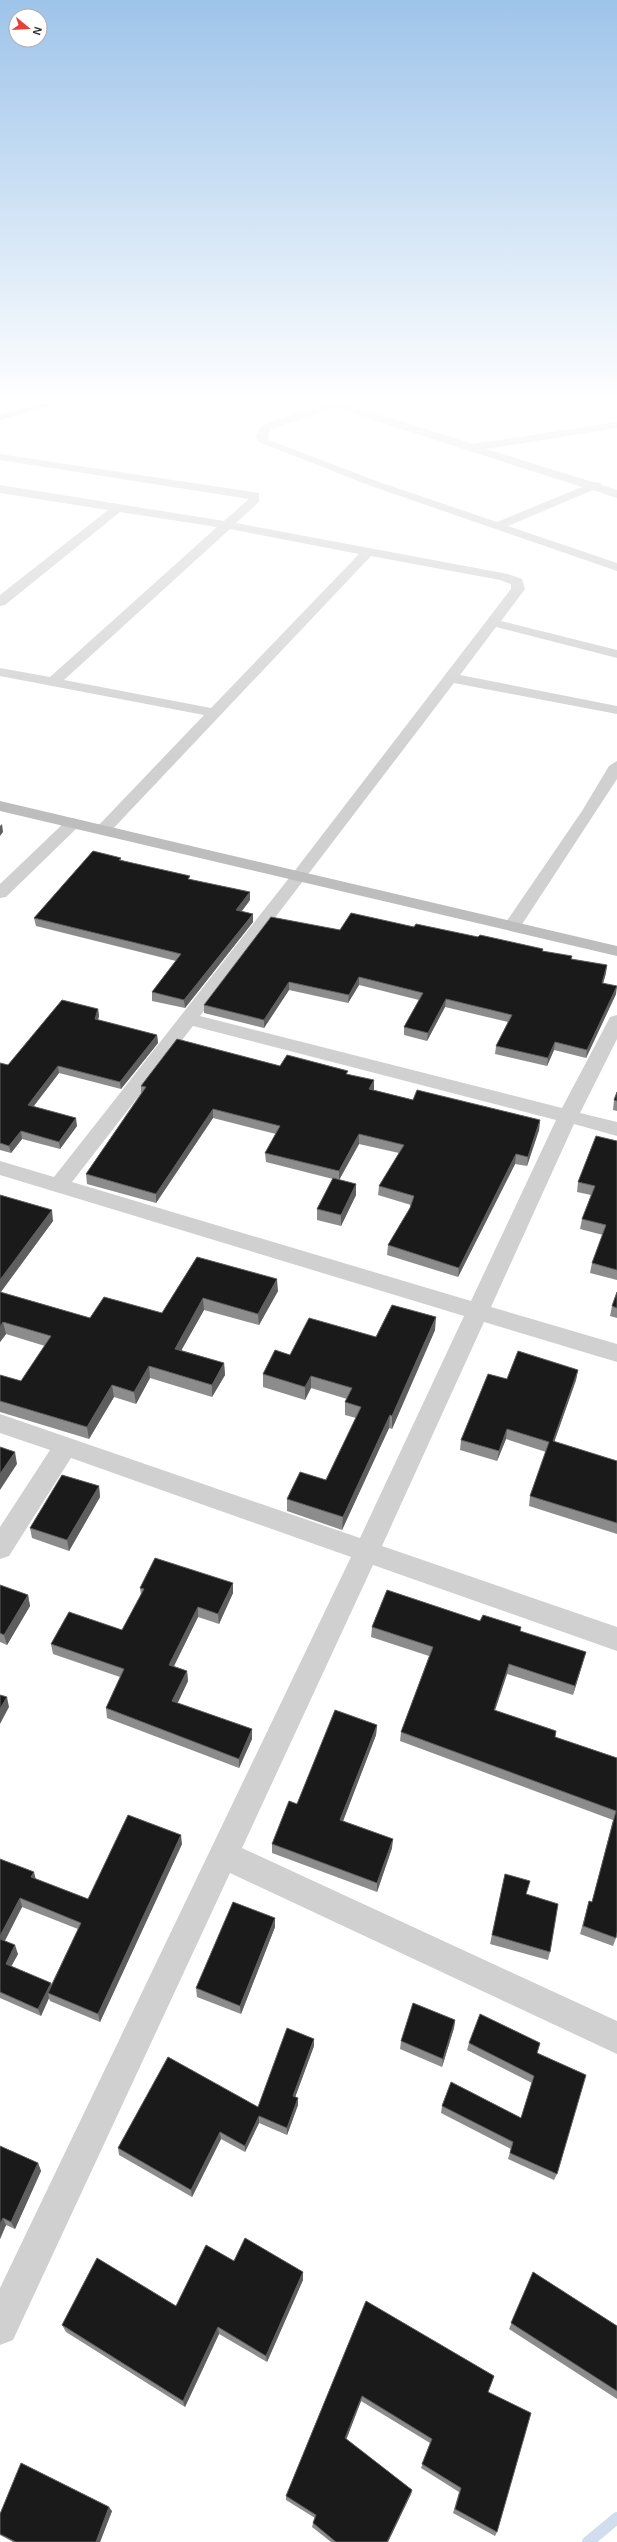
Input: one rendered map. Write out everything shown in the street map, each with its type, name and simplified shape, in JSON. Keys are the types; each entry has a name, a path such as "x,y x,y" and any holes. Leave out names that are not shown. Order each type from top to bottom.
{"street":[{"path":"0,602 101,521"},
{"path":"58,1186 190,1019 494,623 518,589 517,582 503,577 199,521"},
{"path":"52,683 233,521"},
{"path":"481,521 617,567"},
{"path":"497,526 509,521"},
{"path":"103,830 368,552"},
{"path":"494,623 617,654"},
{"path":"0,672 214,713"},
{"path":"452,678 617,710"},
{"path":"513,925 590,811 617,766"},
{"path":"0,806 299,877 513,925 617,951"},
{"path":"0,893 73,823"},
{"path":"190,1019 617,1129"},
{"path":"0,2327 367,1551 568,1116 617,1021"},
{"path":"0,1168 617,1353"},
{"path":"0,1423 617,1639"},
{"path":"0,1548 66,1446"},
{"path":"224,1855 617,2038"}],"building":[{"path":"93,851 121,858 119,860 190,876 188,879 250,892 236,910 253,914 184,1000 152,992 181,954 34,918"},
{"path":"351,913 414,927 416,924 478,937 480,935 543,949 542,951 572,956 571,959 607,965 602,983 617,986 587,1050 555,1042 548,1058 496,1046 512,1015 446,999 428,1033 404,1027 423,993 359,977 349,995 289,982 264,1020 204,1005 271,917 340,930"},
{"path":"62,1000 98,1009 95,1019 157,1035 120,1082 58,1066 28,1105 76,1118 59,1142 21,1131 9,1146 0,1143 0,1063 8,1065"},
{"path":"177,1039 280,1066 287,1055 348,1071 346,1074 374,1080 369,1089 413,1100 417,1090 540,1120 528,1157 516,1154 459,1268 388,1245 410,1208 414,1196 379,1186 404,1145 359,1134 339,1171 265,1153 280,1126 213,1109 156,1194 86,1174 146,1087 141,1086"},
{"path":"617,1092 617,1101 614,1100"},
{"path":"596,1136 617,1141 617,1270 592,1263 606,1225 582,1219 595,1186 578,1182"},
{"path":"333,1178 356,1184 341,1215 317,1209"},
{"path":"0,1195 52,1210 0,1280"},
{"path":"197,1257 277,1279 258,1314 203,1298 175,1349 224,1363 212,1385 149,1366 134,1392 112,1385 87,1427 0,1401 0,1375 21,1381 51,1336 3,1322 0,1327 0,1292 90,1318 104,1297 162,1313"},
{"path":"617,1292 617,1308 612,1306"},
{"path":"392,1305 436,1317 392,1416 390,1415 343,1517 287,1499 300,1472 326,1480 361,1407 345,1402 352,1388 311,1376 305,1387 263,1374 275,1350 290,1355 309,1318 376,1337"},
{"path":"518,1351 578,1370 553,1441 617,1461 617,1523 530,1496 549,1442 507,1429 499,1451 461,1440 488,1374 507,1379"},
{"path":"0,1447 15,1452 0,1474"},
{"path":"62,1475 99,1486 67,1540 30,1528"},
{"path":"155,1558 233,1583 218,1614 198,1607 169,1665 187,1671 172,1701 252,1729 239,1759 106,1708 124,1669 51,1644 69,1612 122,1630 144,1589 140,1588"},
{"path":"0,1585 28,1595 4,1635 0,1633"},
{"path":"387,1590 480,1621 483,1615 521,1627 520,1631 586,1652 575,1686 509,1664 494,1710 556,1731 555,1737 617,1758 616,1938 583,1926 589,1901 592,1902 616,1811 401,1732 433,1647 372,1627"},
{"path":"0,1695 7,1697 0,1709"},
{"path":"335,1710 377,1725 340,1820 393,1839 377,1883 272,1844 289,1801 297,1804"},
{"path":"128,1815 181,1835 98,2014 48,1993 81,1923 20,1898 0,1936 0,1859 34,1872 31,1877 88,1899"},
{"path":"505,1874 530,1881 526,1894 558,1904 550,1952 492,1935"},
{"path":"233,1902 275,1918 240,2006 196,1988"},
{"path":"0,1939 15,1945 6,1964 51,1983 38,2009 0,1992"},
{"path":"413,2003 455,2020 443,2059 401,2041"},
{"path":"480,2014 540,2043 537,2053 586,2075 557,2174 510,2153 513,2142 442,2106 451,2082 521,2118 534,2076 469,2043"},
{"path":"287,2028 314,2039 293,2096 298,2098 287,2128 259,2116 245,2146 220,2132 191,2190 118,2148 168,2057 258,2107"},
{"path":"0,2146 38,2163 11,2222 3,2218 0,2224"},
{"path":"245,2238 303,2272 266,2356 218,2327 183,2401 62,2325 97,2258 176,2306 206,2245 234,2261"},
{"path":"533,2272 617,2326 617,2391 511,2323"},
{"path":"366,2301 494,2376 488,2392 531,2413 497,2532 455,2509 461,2488 422,2464 432,2439 362,2396 345,2438 412,2490 387,2542 336,2542 313,2523 316,2515 286,2496"},
{"path":"21,2463 109,2507 96,2542 16,2542 0,2534 0,2514"}],"waterway":[{"path":"588,2542 617,2518"}]}
